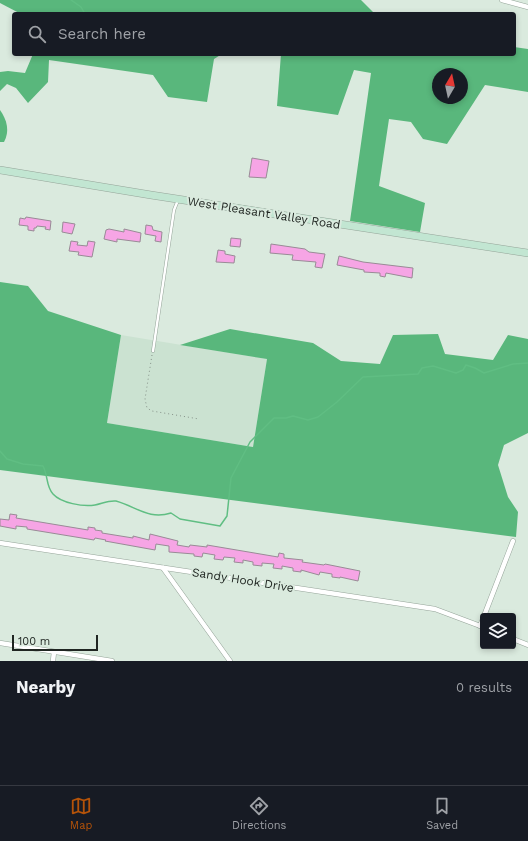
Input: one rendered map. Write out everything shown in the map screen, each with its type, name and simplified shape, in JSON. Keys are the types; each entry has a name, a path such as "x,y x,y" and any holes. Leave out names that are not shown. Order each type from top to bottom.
{"main road":[{"name":"West Pleasant Valley Road","path":"0,170 179,200 528,253"}],"street":[{"path":"502,0 528,6"},
{"path":"485,613 513,542"},
{"name":"Sandy Hook Drive","path":"0,543 435,609 480,625"},
{"path":"163,568 230,661"},
{"path":"516,640 528,644"},
{"path":"0,643 112,661"},
{"path":"53,661 54,652"}],"lane":[{"path":"153,351 174,210 179,200"}],"path":[{"path":"153,351 145,399 147,408 152,411 199,419"}],"shaded area":[{"path":"121,335 267,359 253,447 107,423"}],"green space":[{"path":"0,0 361,0 373,12 17,12 0,3"},
{"path":"516,47 528,49 528,92 485,85 447,144 423,139 411,122 389,119 379,186 425,203 420,232 350,221 371,73 354,70 338,115 277,106 281,56 516,56"},
{"path":"32,56 219,56 214,59 207,102 168,97 153,75 49,60 48,82 28,103 16,88 7,84 0,91 0,72 8,71 25,73"},
{"path":"0,110 7,126 7,134 4,142 0,142"},
{"path":"0,282 28,286 48,311 121,335 107,423 253,447 267,359 180,345 230,329 313,343 341,361 380,364 393,335 438,334 445,354 493,360 508,335 528,339 528,433 504,445 498,465 508,497 518,512 516,537 0,470"}],"building":[{"path":"252,158 269,161 266,178 249,177"},
{"path":"26,217 51,221 50,230 45,229 46,227 37,226 34,228 34,231 28,230 28,226 19,225 20,218 25,219"},
{"path":"63,222 75,224 72,234 62,232"},
{"path":"146,225 152,226 153,230 162,232 161,242 155,241 156,236 145,234"},
{"path":"109,229 124,232 124,229 141,233 140,242 117,239 117,242 104,239 106,230"},
{"path":"231,238 241,239 240,247 230,246"},
{"path":"71,241 78,242 77,245 87,246 88,241 95,242 92,257 78,255 79,252 69,251"},
{"path":"271,244 305,249 309,252 325,254 322,268 315,267 316,262 292,260 293,255 270,253"},
{"path":"218,250 225,251 225,254 235,256 234,263 216,262"},
{"path":"339,256 363,262 413,268 412,278 386,273 385,277 380,276 380,273 364,272 364,270 337,265"},
{"path":"10,514 17,515 16,518 88,530 88,527 95,528 95,530 102,531 102,533 133,538 133,536 149,540 150,534 178,541 177,545 189,547 190,545 207,547 207,545 278,557 279,553 284,554 284,558 303,560 302,562 325,564 360,571 358,581 340,577 332,577 332,574 320,572 319,575 301,570 301,572 293,571 293,568 282,566 282,569 273,568 274,564 262,563 262,566 253,565 253,562 243,560 243,563 234,562 235,558 224,557 223,560 214,559 215,555 203,553 202,557 194,556 194,554 169,552 169,546 156,544 155,550 95,538 94,540 27,529 27,527 16,526 16,529 0,526 0,519 9,520"}],"waterway":[{"path":"71,0 81,7 84,12"},
{"path":"0,451 7,459 23,464 43,466 51,491 61,500 79,505 116,501 149,514 163,515 171,513 180,519 220,526 227,516 231,478 250,442 274,418 286,418 293,416 308,420 318,417 337,402 363,377 418,374 422,368 433,366 456,373 463,370 466,365 484,373 513,364 528,363"}]}
